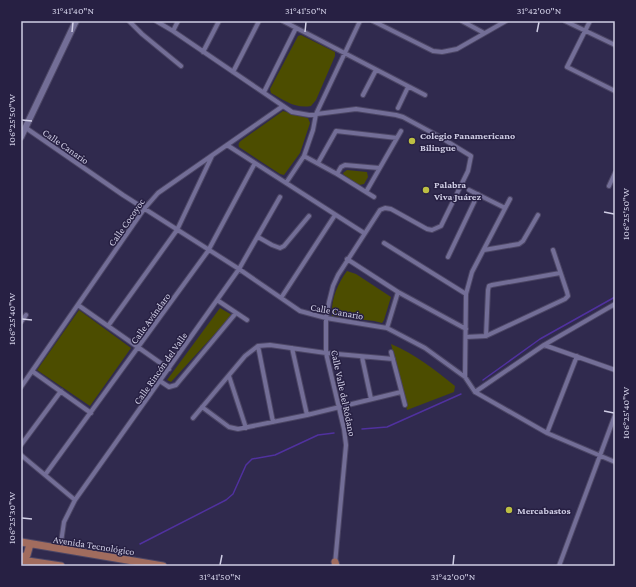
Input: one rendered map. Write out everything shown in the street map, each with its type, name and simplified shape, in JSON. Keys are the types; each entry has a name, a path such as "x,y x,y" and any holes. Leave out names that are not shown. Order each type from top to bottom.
{"main road":[{"path":"21,138 76,21"},
{"name":"Avenida Tecnológico","path":"21,542 163,566"},
{"path":"21,559 27,555 30,544"},
{"path":"21,559 61,566"}],"street":[{"path":"129,21 142,34 181,66"},
{"path":"156,21 292,112 309,115 316,114"},
{"path":"173,31 178,21"},
{"path":"203,52 219,21"},
{"path":"233,72 259,21"},
{"path":"283,21 425,95"},
{"path":"286,183 304,156 313,130 316,114 360,21"},
{"path":"373,21 433,51 438,52 457,49 506,21"},
{"path":"462,21 484,33"},
{"path":"565,21 615,45"},
{"path":"590,21 567,67 615,90"},
{"path":"264,92 296,28"},
{"path":"363,95 376,70"},
{"path":"398,108 408,87"},
{"name":"Calle Cocoyoc","path":"21,387 144,209 158,193 283,106"},
{"name":"Calle Valle del Ródano","path":"316,114 356,109 396,114 440,137 470,155 471,162 441,226 437,229 427,229 388,208 380,210 347,259 333,286 326,318 326,353 344,429 346,445 335,565"},
{"name":"Calle Canario","path":"26,128 144,209 239,269 300,312 387,328 425,348 465,377 475,392 547,433 615,462"},
{"path":"332,128 336,131 397,138"},
{"path":"318,163 336,131"},
{"path":"366,192 401,131"},
{"path":"227,145 364,233"},
{"path":"108,326 177,230 212,155"},
{"path":"304,156 374,197"},
{"name":"Calle Avándaro","path":"45,475 208,250 256,163"},
{"path":"337,174 341,167 345,165 379,168"},
{"path":"609,186 615,173"},
{"path":"469,190 505,208"},
{"path":"448,256 478,194"},
{"name":"Calle Rincón del Valle","path":"60,549 64,522 75,500 239,269 280,197"},
{"path":"465,377 466,294 469,280 510,199"},
{"path":"281,298 335,214"},
{"path":"484,250 519,244 523,241 538,215"},
{"path":"258,237 280,248 284,246 309,216"},
{"path":"384,243 466,294"},
{"path":"466,336 486,336 565,299 568,296 553,250"},
{"path":"347,259 398,292 466,329"},
{"path":"486,336 489,286 560,273"},
{"path":"387,328 398,292"},
{"path":"217,300 247,320"},
{"path":"475,392 544,345 615,304"},
{"path":"78,305 169,369"},
{"path":"160,382 169,387 176,385 236,313"},
{"path":"21,322 26,315"},
{"path":"194,418 251,351 258,346 270,345 326,353 393,359"},
{"path":"544,345 615,370"},
{"path":"258,346 273,422"},
{"path":"292,348 307,415"},
{"path":"391,352 405,406"},
{"path":"547,433 577,356"},
{"path":"362,357 371,399"},
{"path":"32,372 91,413"},
{"path":"229,376 246,428"},
{"path":"21,445 61,391"},
{"path":"202,407 234,429 246,428 307,415 401,392"},
{"path":"559,566 615,415"},
{"path":"21,455 75,500"}],"shaded area":[{"path":"301,35 335,52 335,56 316,100 311,106 305,107 285,101 271,93 270,89 298,36"},
{"path":"283,111 308,118 310,123 300,153 284,175 280,174 239,147 239,143 241,141"},
{"path":"347,170 367,172 368,177 364,184 359,185 344,175 343,173"},
{"path":"347,271 356,274 391,297 382,323 332,316 335,292"},
{"path":"220,308 232,315 171,382 167,380"},
{"path":"79,310 131,348 90,406 37,370"},
{"path":"391,344 417,357 440,374 455,386 454,392 407,410"}],"waterway":[{"path":"483,380 540,339 615,297"},
{"path":"362,429 387,427 461,394"},
{"path":"140,544 226,500 233,494 246,465 252,459 275,455 318,435 334,433"}],"place":[{"name":"Colegio Panamericano Bilingue","path":"412,141"},
{"name":"Palabra Viva Juárez","path":"426,190"},
{"name":"Mercabastos","path":"509,510"}]}
